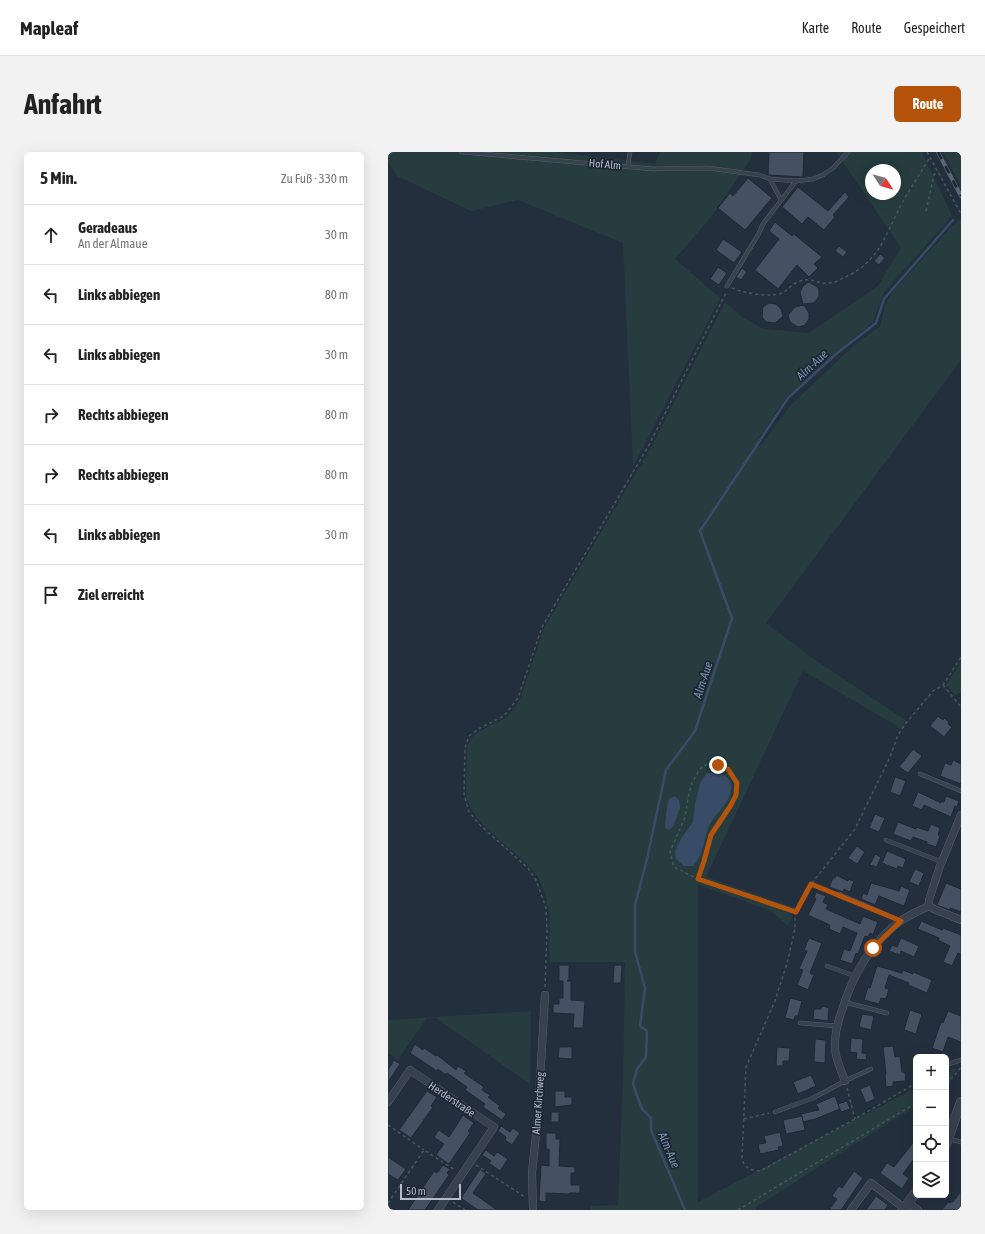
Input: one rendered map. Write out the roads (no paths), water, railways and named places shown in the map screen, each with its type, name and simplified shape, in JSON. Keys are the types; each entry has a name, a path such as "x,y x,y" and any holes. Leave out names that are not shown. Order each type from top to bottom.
{"street":[{"path":"929,906 929,900 942,862 961,815"},
{"path":"929,906 961,920"},
{"path":"845,1081 836,1054 835,1038 844,1002 855,976 873,948 901,921 929,906"},
{"name":"Almer Kirchweg","path":"533,1206 532,1173 538,1115 544,995"},
{"name":"Herderstraße","path":"388,1102 410,1070 494,1127 438,1210"},
{"path":"949,1135 961,1102"},
{"path":"851,1210 871,1183 905,1207 918,1210"},
{"path":"905,1207 913,1196"}],"lane":[{"name":"Hof Alm","path":"461,152 653,169 708,168 759,175 770,179 796,181 813,179 823,175 833,168 848,152"},
{"path":"628,166 630,152"},
{"path":"770,179 781,200"},
{"path":"727,286 763,224 796,181"},
{"path":"920,774 961,791"},
{"path":"886,840 942,862"},
{"path":"839,894 901,921"},
{"path":"827,966 855,976"},
{"path":"844,1002 887,1013"},
{"path":"800,1023 837,1026"},
{"path":"949,1064 961,1060"},
{"path":"775,1112 813,1098 871,1069"},
{"path":"949,1141 961,1142"}],"water":[{"path":"707,773 720,774 727,777 731,786 731,792 725,804 709,826 697,862 693,866 684,866 676,859 675,851 682,837 693,822 700,783"},
{"path":"675,796 679,800 680,808 673,827 668,830 665,827 667,807 669,799"}],"waterway":[{"name":"Alm-Aue","path":"685,1210 651,1130 651,1118 642,1109 633,1084 637,1069 646,1057 647,1031 640,1026 645,988 635,952 635,905 647,859 666,770 695,731 732,618 700,531 788,398 836,354 876,323 884,299 953,220"}],"railway":[{"path":"938,152 961,196"}]}
